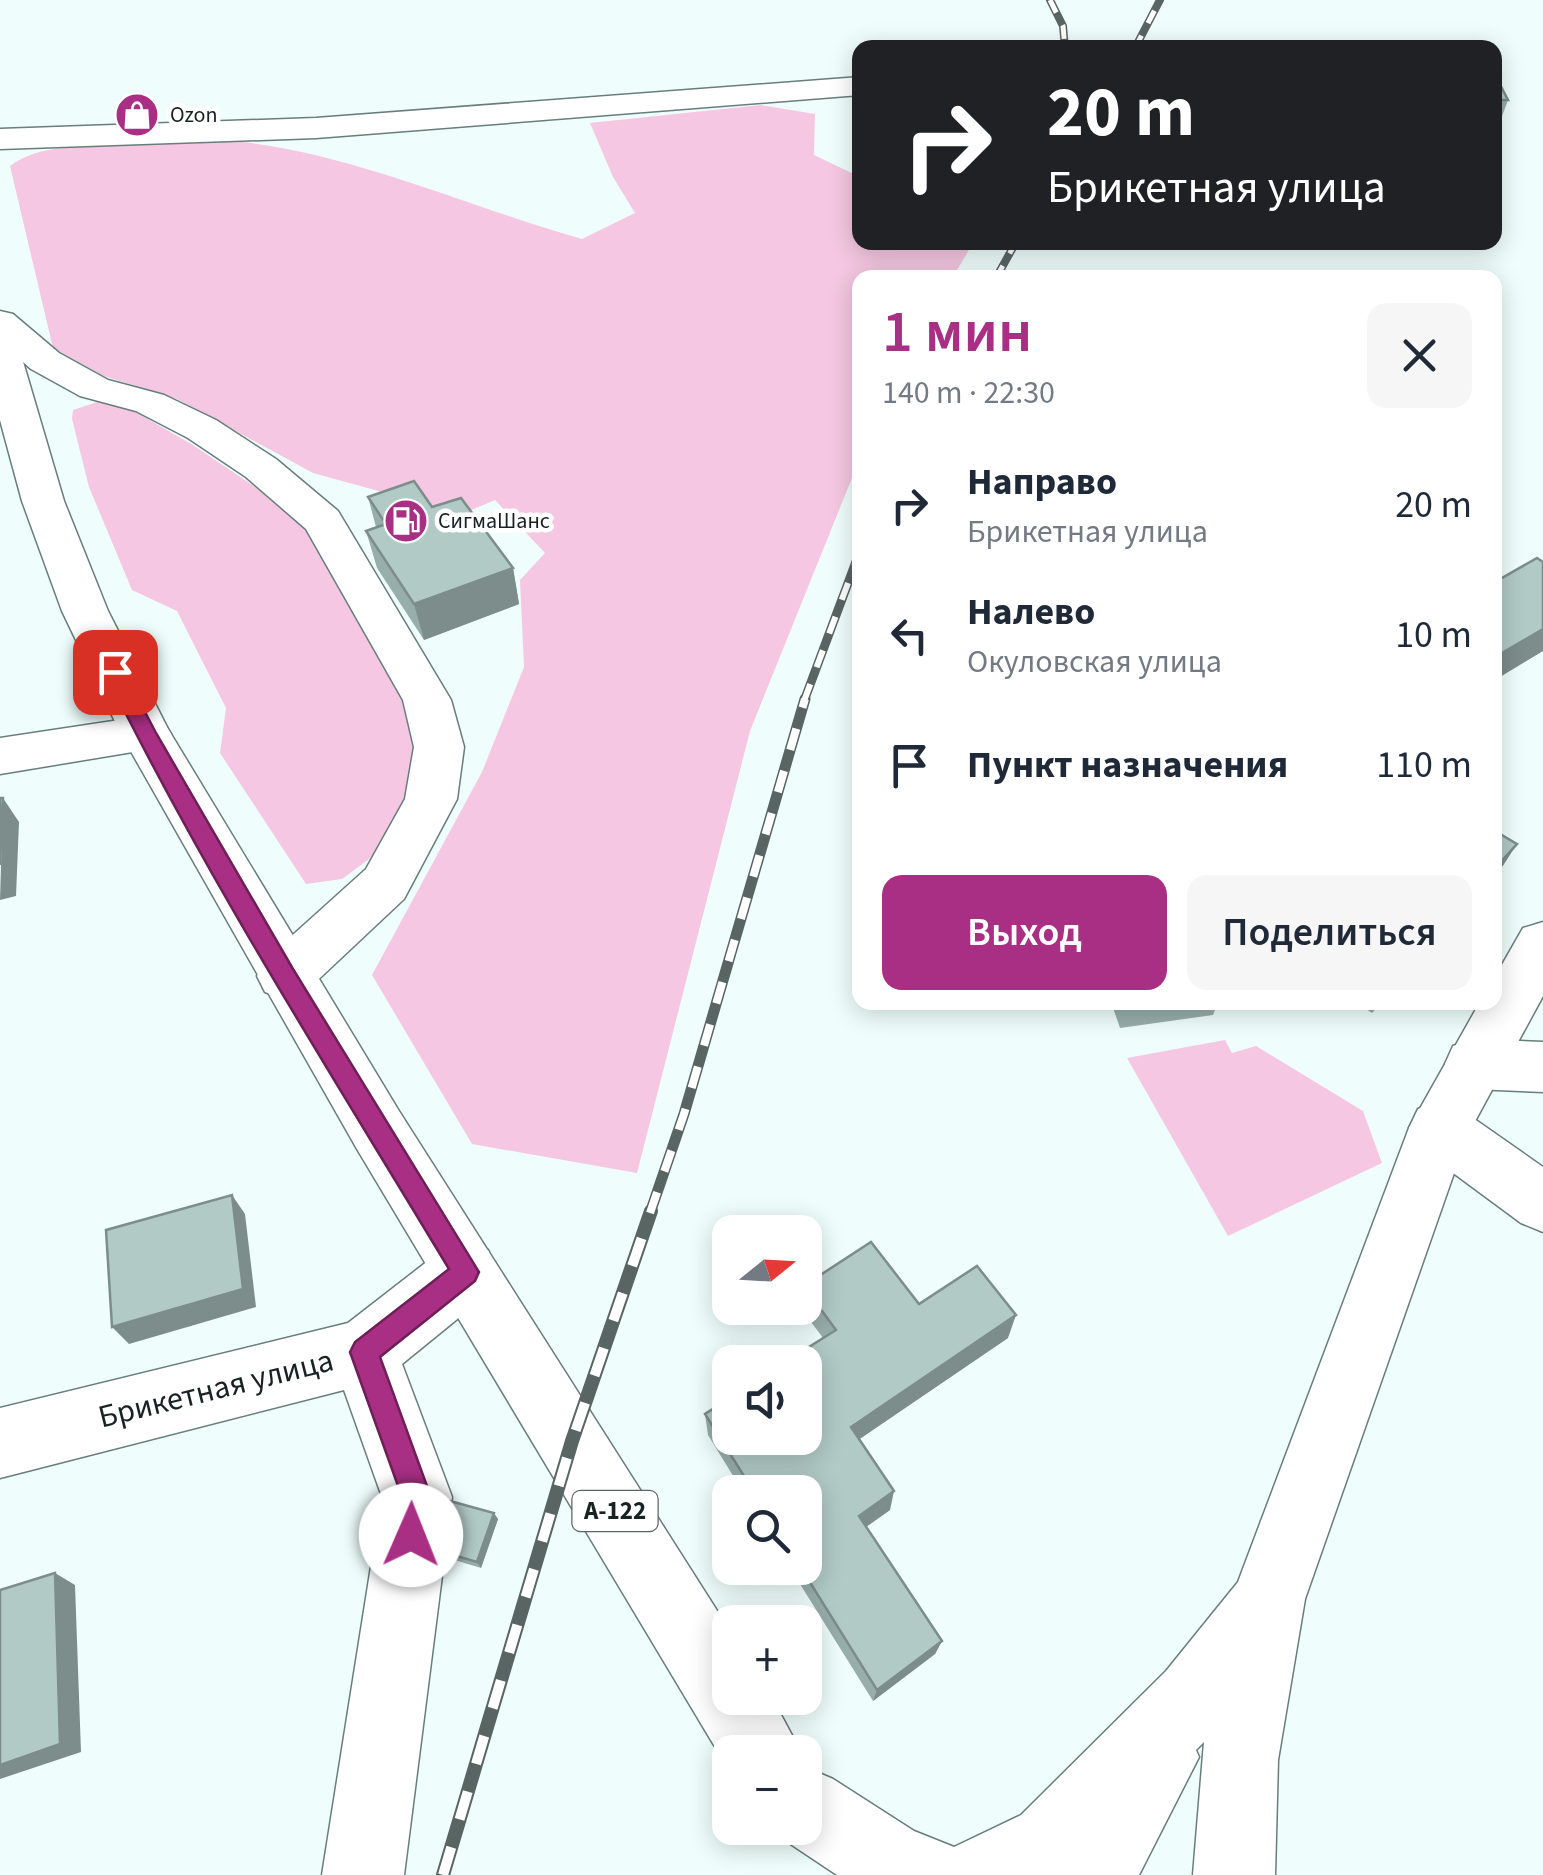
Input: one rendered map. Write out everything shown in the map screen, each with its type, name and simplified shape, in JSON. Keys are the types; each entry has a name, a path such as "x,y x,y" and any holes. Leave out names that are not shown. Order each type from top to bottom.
{"main road":[{"path":"0,139 316,128 852,87"},
{"path":"0,322 44,361 94,388 150,403 202,429 260,468 323,520 427,700 439,747 430,799 385,884 285,976"},
{"name":"А-122","path":"0,348 42,501 84,611 146,734 285,976 752,1735"},
{"path":"0,756 146,734"},
{"path":"1229,1867 1239,1760 1268,1599 1439,1128 1543,944"},
{"path":"1474,1064 1543,1066"},
{"path":"1439,1128 1543,1203"},
{"name":"Брикетная улица","path":"0,1444 364,1352 466,1272"},
{"path":"364,1352 416,1497 364,1875"},
{"path":"1094,1875 1194,1698 1268,1599"},
{"path":"983,1875 1050,1842 1194,1698"},
{"path":"822,1818 895,1866 925,1875"},
{"path":"820,1845 839,1875"}],"shaded area":[{"path":"761,105 815,114 814,155 852,173 852,250 969,250 957,270 852,270 852,478 750,731 637,1173 472,1144 372,975 482,772 524,667 520,580 545,553 495,500 462,514 313,473 177,399 104,376 53,348 10,166 35,154 63,148 243,142 372,170 582,239 635,213 613,177 590,123"},
{"path":"103,400 125,406 193,445 279,503 324,544 422,729 401,825 368,860 342,879 306,884 220,753 226,708 177,611 132,590 89,487 72,419 73,410"},
{"path":"1225,1040 1232,1053 1256,1046 1363,1111 1382,1163 1228,1236 1127,1058"}],"building":[{"path":"414,481 432,507 461,498 513,568 414,604 366,531 386,524 368,497"},
{"path":"1537,558 1543,562 1543,629 1502,653 1502,578"},
{"path":"0,798 3,798 0,865"},
{"path":"1502,835 1517,844 1502,860"},
{"path":"232,1195 243,1289 112,1327 106,1230"},
{"path":"871,1242 919,1304 977,1266 1016,1315 851,1427 894,1491 859,1516 942,1641 877,1690 812,1585 822,1585 822,1475 743,1475 731,1455 822,1455 822,1345 812,1345 836,1330 822,1311 822,1274"},
{"path":"450,1501 494,1513 477,1562 443,1552"},
{"path":"55,1573 60,1744 0,1765 0,1590"}],"railway":[{"path":"1050,0 1063,26 1064,40"},
{"path":"1139,40 1160,0"},
{"path":"1000,270 1012,250"},
{"path":"804,701 852,572"},
{"path":"650,1213 684,1114 805,699"},
{"path":"443,1875 572,1441 651,1211"}],"place":[{"name":"Ozon","path":"137,115"},
{"name":"СигмаШанс","path":"406,521"}],"route":[{"path":"115,672 146,734 285,976 466,1272 364,1352 416,1497 411,1535"}]}
